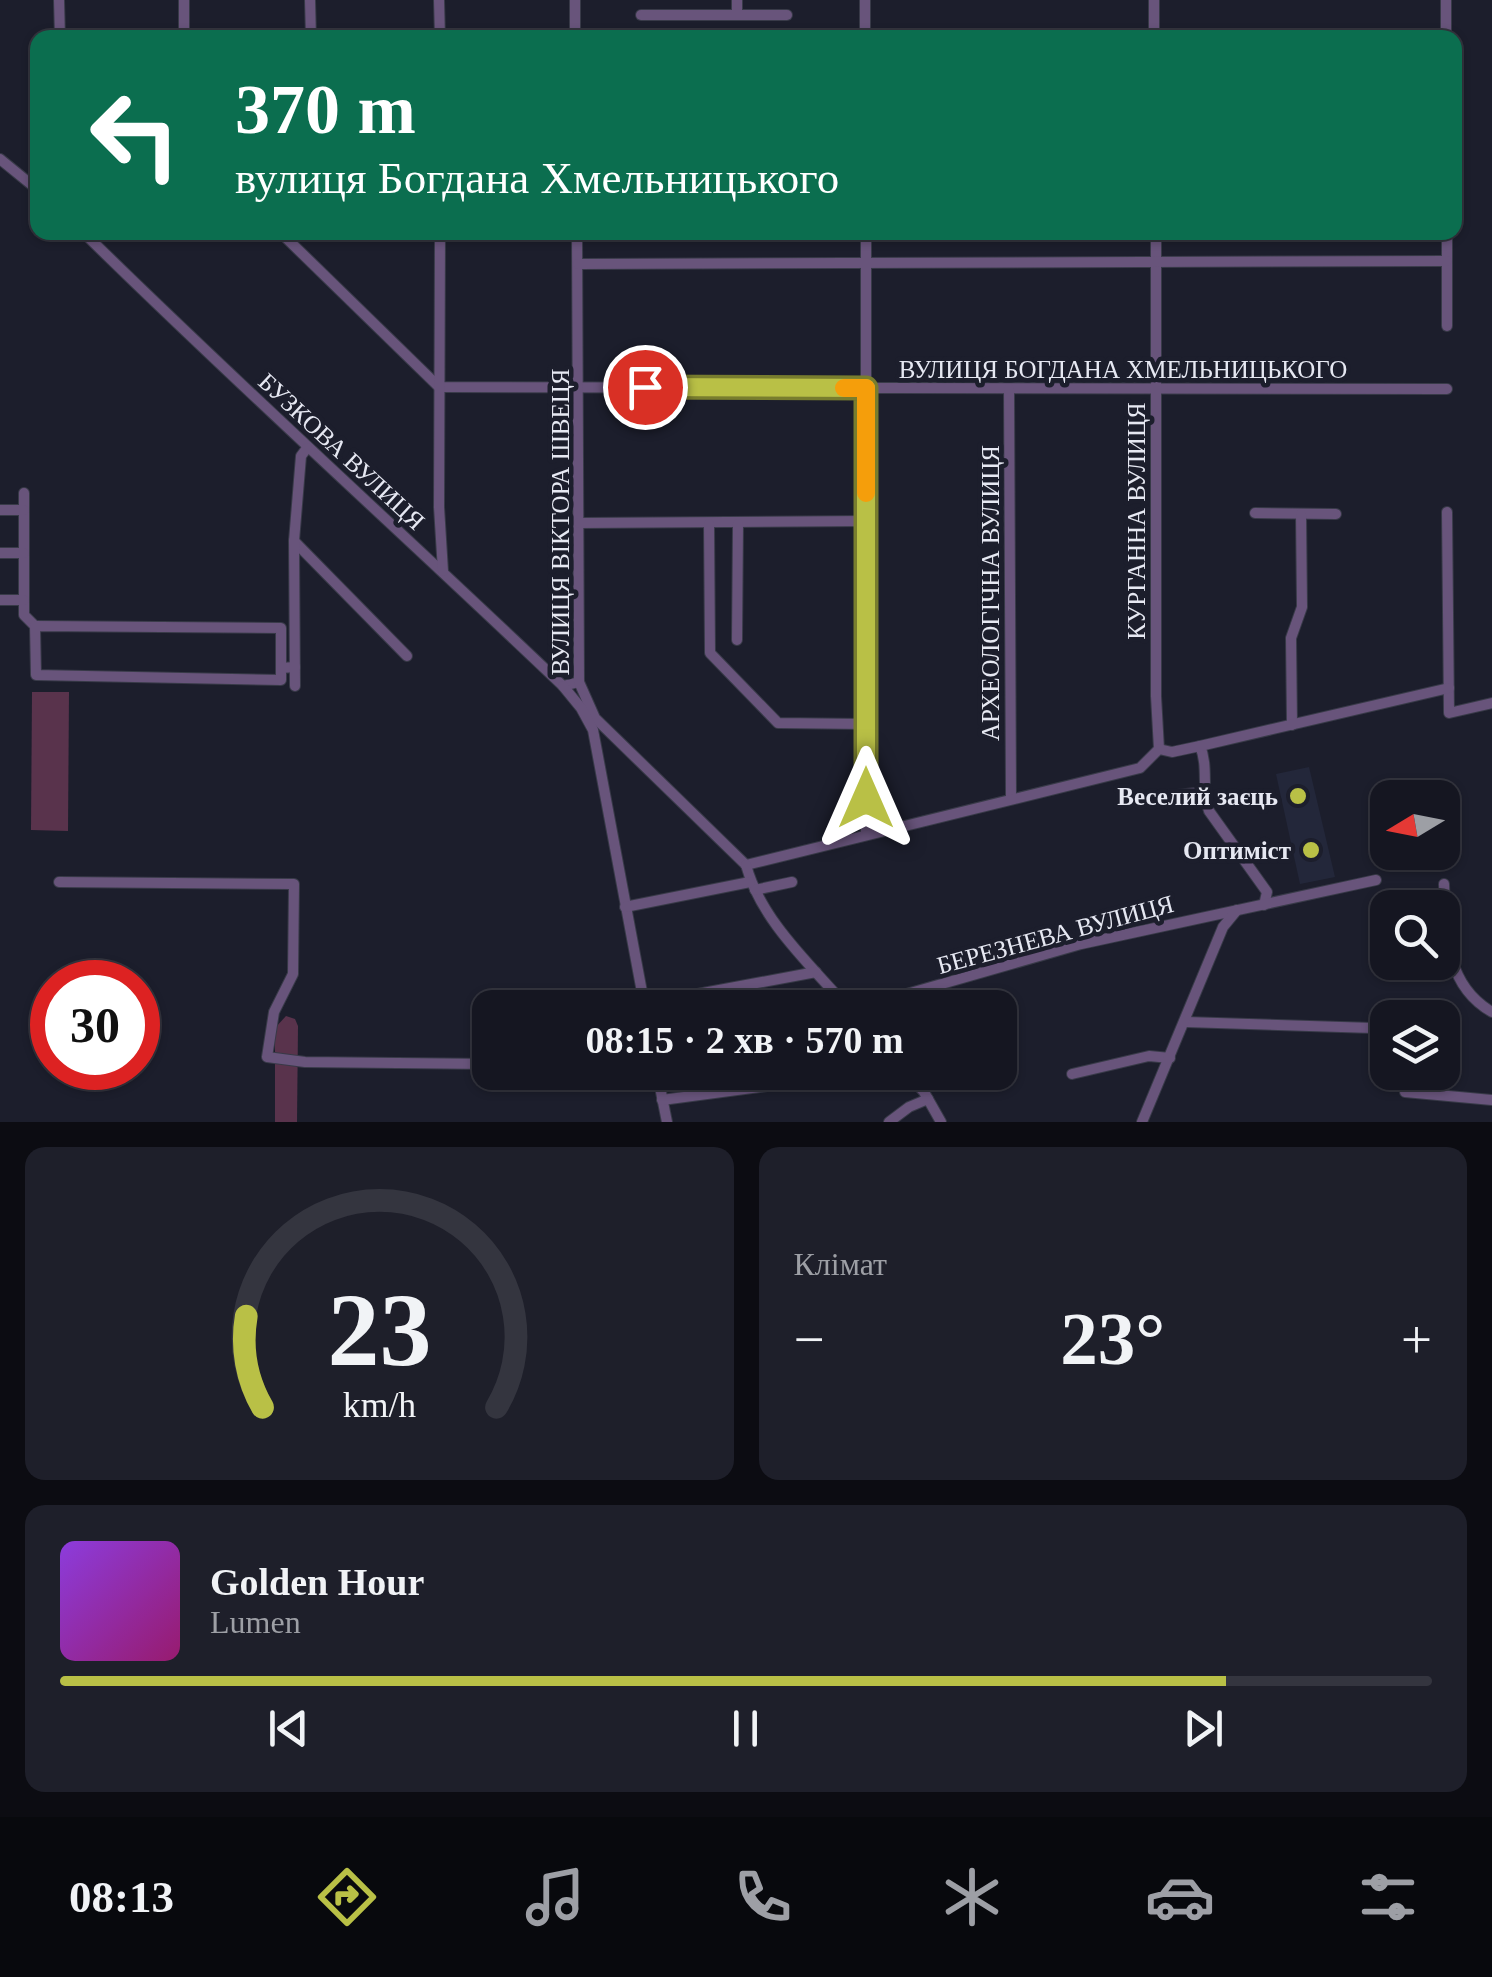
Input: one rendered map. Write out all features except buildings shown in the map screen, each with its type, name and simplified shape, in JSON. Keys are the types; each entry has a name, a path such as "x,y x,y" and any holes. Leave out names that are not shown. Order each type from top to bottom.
{"street":[{"path":"59,0 60,30"},
{"path":"184,0 184,30"},
{"path":"310,0 310,30"},
{"path":"440,0 440,30"},
{"path":"575,0 575,30"},
{"path":"737,0 737,16"},
{"path":"865,0 865,30"},
{"path":"1154,0 1154,30"},
{"path":"1446,0 1446,30"},
{"path":"641,16 787,16"},
{"path":"0,159 30,183"},
{"name":"БУЗКОВА ВУЛИЦЯ","path":"91,240 307,448 443,571 581,708 594,730 641,990"},
{"path":"290,240 440,388"},
{"path":"440,240 439,508 443,571"},
{"name":"ВУЛИЦЯ ВІКТОРА ШВЕЦЯ","path":"577,240 579,682 596,718 746,865"},
{"path":"866,240 866,835"},
{"name":"КУРГАННА ВУЛИЦЯ","path":"1156,240 1159,749"},
{"path":"1446,240 1447,326"},
{"path":"578,264 1447,261"},
{"name":"ВУЛИЦЯ БОГДАНА ХМЕЛЬНИЦЬКОГО","path":"440,388 1446,389"},
{"name":"АРХЕОЛОГІЧНА ВУЛИЦЯ","path":"1010,389 1011,798"},
{"path":"294,686 294,541 302,456 307,448"},
{"path":"24,492 24,615 35,626 36,675 281,680 281,628 35,626"},
{"path":"0,510 24,510"},
{"path":"1447,512 1449,713 1492,702"},
{"path":"1255,513 1336,514"},
{"path":"1292,725 1291,638 1302,606 1302,514"},
{"path":"579,523 866,521"},
{"path":"709,524 710,654 778,722 866,724"},
{"path":"736,640 738,524"},
{"path":"294,541 408,656"},
{"path":"0,552 24,553"},
{"path":"0,600 24,600"},
{"path":"280,668 294,667"},
{"path":"562,686 579,682"},
{"path":"832,990 771,918 746,865 1140,768 1159,749 1172,752 1449,688"},
{"path":"1200,746 1206,761 1205,792 1210,811 1267,892 1264,905"},
{"path":"1149,798 1205,792"},
{"name":"БЕРЕЗНЕВА ВУЛИЦЯ","path":"921,990 1081,944 1376,880"},
{"path":"58,882 294,884 293,974 274,1012 267,1057 305,1062 472,1064"},
{"path":"625,906 792,882"},
{"path":"1444,884 1446,936 1453,965 1465,992 1492,1012"},
{"path":"1142,1122 1223,927 1236,910"},
{"path":"725,990 816,972"},
{"path":"1186,1022 1370,1028"},
{"path":"1072,1074 1148,1056 1170,1058"},
{"path":"660,1090 667,1122"},
{"path":"662,1100 737,1090"},
{"path":"920,1090 942,1122"},
{"path":"1405,1092 1492,1100"},
{"path":"890,1122 909,1107 928,1100"}],"shaded area":[{"path":"32,692 69,692 68,831 31,830"},
{"path":"1309,767 1335,877 1300,884 1276,774"},
{"path":"286,1016 295,1019 298,1026 297,1122 275,1122 275,1028"}],"slow traffic":[{"path":"844,388 866,388 866,493"}],"place":[{"name":"Веселий заєць","path":"1298,796"},
{"name":"Оптиміст","path":"1311,850"}],"route":[{"path":"645,387 866,388 866,798"}]}
